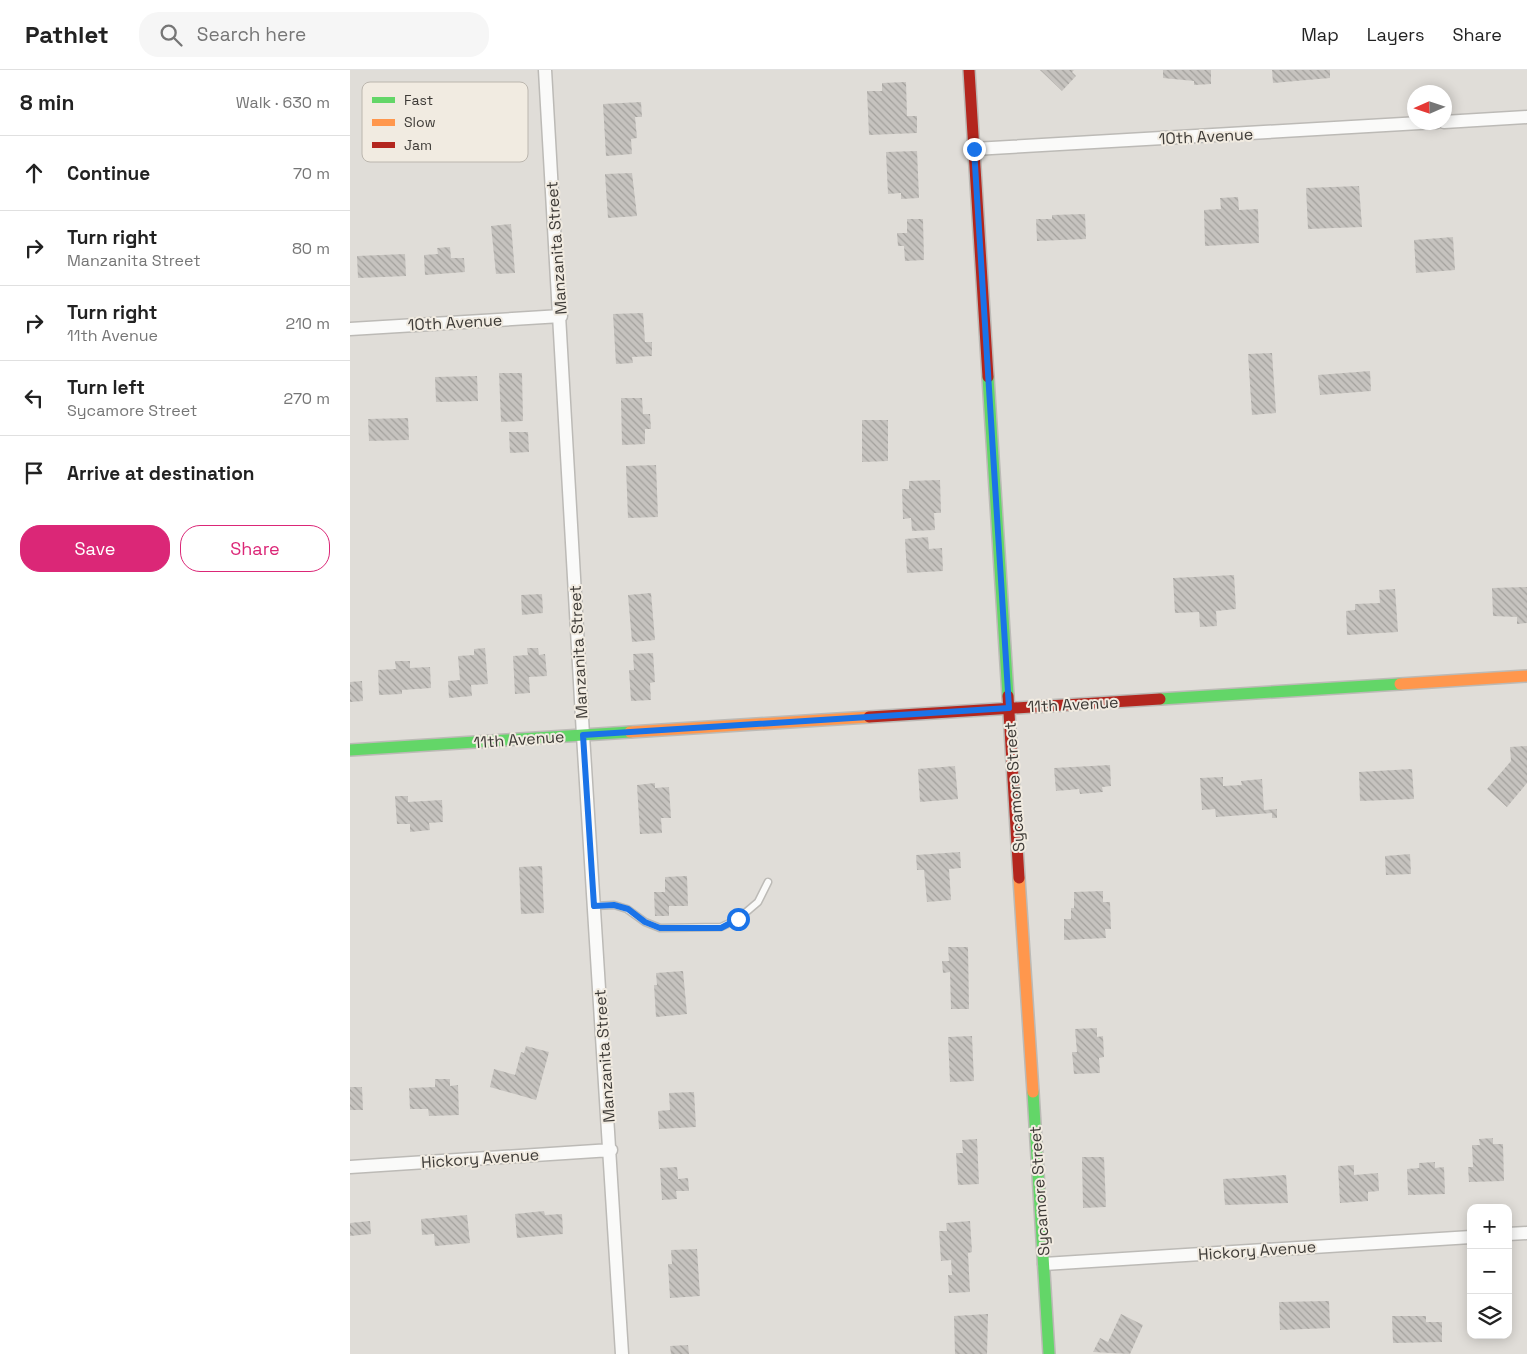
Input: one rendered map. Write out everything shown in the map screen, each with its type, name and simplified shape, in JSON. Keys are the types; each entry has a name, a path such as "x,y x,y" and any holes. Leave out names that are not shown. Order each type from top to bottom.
{"street":[{"name":"Manzanita Street","path":"546,70 583,735 611,1150 622,1354"},
{"name":"Sycamore Street","path":"969,70 1049,1354"},
{"path":"1452,122 1527,117"},
{"name":"10th Avenue","path":"974,149 1407,124"},
{"name":"10th Avenue","path":"350,329 561,316"},
{"name":"11th Avenue","path":"350,750 1527,676"},
{"name":"Hickory Avenue","path":"350,1167 611,1150"},
{"path":"1512,1234 1527,1233"},
{"name":"Hickory Avenue","path":"1044,1264 1467,1236"}],"lane":[{"path":"594,906 614,905 628,909 645,922 660,928 721,928 738,919 758,902 768,882"}],"building":[{"path":"1040,70 1074,70 1072,72 1076,76 1062,91"},
{"path":"1163,70 1211,70 1211,84 1194,85 1194,81 1163,78"},
{"path":"1272,70 1330,70 1330,78 1273,83"},
{"path":"906,82 907,116 917,116 917,133 869,135 867,91 882,91 882,83"},
{"path":"641,102 642,117 635,117 637,138 631,139 632,154 606,156 603,104"},
{"path":"917,151 919,198 901,199 901,193 888,194 886,152"},
{"path":"632,173 637,216 608,218 605,174"},
{"path":"1359,186 1362,227 1308,229 1306,188"},
{"path":"1238,197 1239,210 1258,209 1259,243 1205,246 1204,210 1221,209 1220,198"},
{"path":"1085,214 1086,239 1037,241 1036,219 1052,219 1052,215"},
{"path":"907,219 923,219 924,260 905,261 904,246 898,246 897,233 907,233"},
{"path":"511,224 515,273 496,274 491,226"},
{"path":"1453,237 1455,270 1416,273 1414,240"},
{"path":"450,247 451,258 464,258 465,272 425,275 424,255 438,254 437,248"},
{"path":"405,254 406,276 358,278 357,256"},
{"path":"643,313 645,342 652,342 652,356 632,357 633,363 616,364 613,314"},
{"path":"1272,353 1276,413 1252,415 1248,354"},
{"path":"1370,371 1371,391 1320,395 1318,375"},
{"path":"499,373 522,373 523,421 501,422"},
{"path":"477,376 478,401 436,402 435,377"},
{"path":"621,398 642,398 643,414 650,414 651,429 645,429 645,444 622,445"},
{"path":"408,418 409,440 369,441 368,419"},
{"path":"862,420 888,420 888,461 862,462"},
{"path":"509,432 528,432 529,452 510,453"},
{"path":"656,465 658,517 628,518 626,466"},
{"path":"940,480 941,513 934,513 935,530 912,531 911,518 903,519 902,489 909,489 909,481"},
{"path":"928,537 929,549 942,548 943,571 907,573 905,539"},
{"path":"1234,575 1236,609 1216,611 1217,626 1200,627 1199,612 1175,613 1173,578"},
{"path":"1527,587 1527,623 1517,624 1517,617 1493,616 1492,588"},
{"path":"1395,589 1398,632 1347,635 1346,611 1355,610 1355,604 1380,603 1379,590"},
{"path":"651,593 655,640 632,642 628,595"},
{"path":"542,594 543,613 522,615 521,595"},
{"path":"485,648 488,684 471,685 472,696 449,698 448,681 460,680 458,656 474,655 474,649"},
{"path":"527,648 538,648 539,655 545,654 547,676 529,677 530,693 515,694 513,656 528,655"},
{"path":"653,653 655,682 650,683 651,700 631,701 629,670 634,670 633,654"},
{"path":"395,661 410,661 410,668 430,667 431,688 402,690 402,694 379,695 378,670 396,669"},
{"path":"362,681 363,701 350,702 350,682"},
{"path":"1527,746 1527,783 1507,807 1487,789 1511,761 1510,747"},
{"path":"1110,765 1111,786 1102,787 1103,792 1080,794 1079,789 1056,791 1054,768"},
{"path":"955,766 958,799 920,802 918,769"},
{"path":"1412,769 1414,799 1360,801 1359,772"},
{"path":"1223,777 1223,786 1242,785 1241,781 1262,779 1264,810 1277,809 1277,818 1272,818 1272,813 1216,817 1215,809 1202,810 1200,778"},
{"path":"655,783 655,788 669,787 671,818 661,818 662,833 640,834 637,785"},
{"path":"395,796 408,796 408,802 442,800 443,822 429,823 430,830 410,832 410,824 397,824"},
{"path":"960,852 961,868 949,869 951,900 927,902 924,870 917,870 916,855"},
{"path":"1410,854 1411,874 1386,875 1385,856"},
{"path":"542,866 544,913 521,914 519,867"},
{"path":"687,876 688,906 669,906 669,916 655,916 654,892 665,892 665,877"},
{"path":"1103,891 1103,902 1110,902 1111,929 1105,929 1106,938 1064,940 1064,919 1071,919 1071,908 1074,908 1074,892"},
{"path":"948,947 968,947 969,1009 951,1009 950,972 943,973 942,961 949,961"},
{"path":"683,971 687,1014 656,1017 654,985 657,985 656,973"},
{"path":"1097,1028 1097,1037 1103,1036 1104,1057 1099,1058 1100,1073 1074,1074 1072,1052 1077,1052 1075,1029"},
{"path":"972,1036 974,1081 950,1082 948,1037"},
{"path":"526,1046 549,1052 536,1100 490,1087 494,1069 515,1075 521,1052 524,1053"},
{"path":"435,1079 450,1079 450,1086 458,1085 459,1115 429,1116 428,1109 410,1109 409,1088 435,1087"},
{"path":"350,1087 362,1087 363,1110 350,1110"},
{"path":"694,1092 696,1127 659,1129 658,1111 670,1110 669,1093"},
{"path":"1493,1138 1493,1144 1503,1144 1504,1181 1469,1182 1468,1167 1473,1167 1472,1145 1480,1145 1479,1139"},
{"path":"977,1139 979,1184 958,1185 956,1153 963,1153 962,1140"},
{"path":"1082,1157 1104,1157 1106,1207 1083,1208"},
{"path":"1435,1162 1435,1168 1444,1167 1445,1194 1408,1195 1407,1169 1419,1168 1419,1163"},
{"path":"1354,1165 1354,1175 1378,1173 1379,1191 1368,1192 1368,1201 1340,1203 1338,1166"},
{"path":"677,1167 678,1179 688,1178 689,1191 676,1191 677,1199 662,1200 660,1168"},
{"path":"1286,1175 1288,1203 1225,1205 1223,1179"},
{"path":"544,1211 545,1215 562,1214 563,1234 517,1238 515,1214"},
{"path":"467,1215 470,1243 435,1246 434,1234 422,1235 421,1219"},
{"path":"370,1221 371,1234 350,1236 350,1223"},
{"path":"970,1221 972,1252 968,1253 970,1292 949,1293 948,1275 952,1275 951,1260 941,1261 939,1231 947,1231 946,1223"},
{"path":"697,1249 700,1296 670,1298 668,1264 672,1264 671,1250"},
{"path":"1329,1301 1330,1328 1280,1330 1279,1302"},
{"path":"988,1314 987,1354 955,1354 954,1316"},
{"path":"1121,1314 1143,1325 1130,1354 1093,1352 1100,1338 1108,1342"},
{"path":"1392,1316 1426,1316 1426,1322 1442,1322 1442,1342 1393,1343"},
{"path":"688,1345 689,1354 671,1354 670,1346"}],"traffic: fast":[{"path":"988,377 1008,696"},
{"path":"1160,699 1400,684"},
{"path":"350,750 630,732"},
{"path":"1033,1092 1049,1354"}],"traffic: slow":[{"path":"1400,684 1527,676"},
{"path":"630,732 869,717"},
{"path":"1019,878 1033,1092"}],"traffic: jam":[{"path":"969,70 988,377"},
{"path":"1008,696 1019,878"},
{"path":"869,717 1160,699"}],"route":[{"path":"738,919 721,928 660,928 645,922 628,909 614,905 594,906 583,735 1009,708 974,149"}]}
